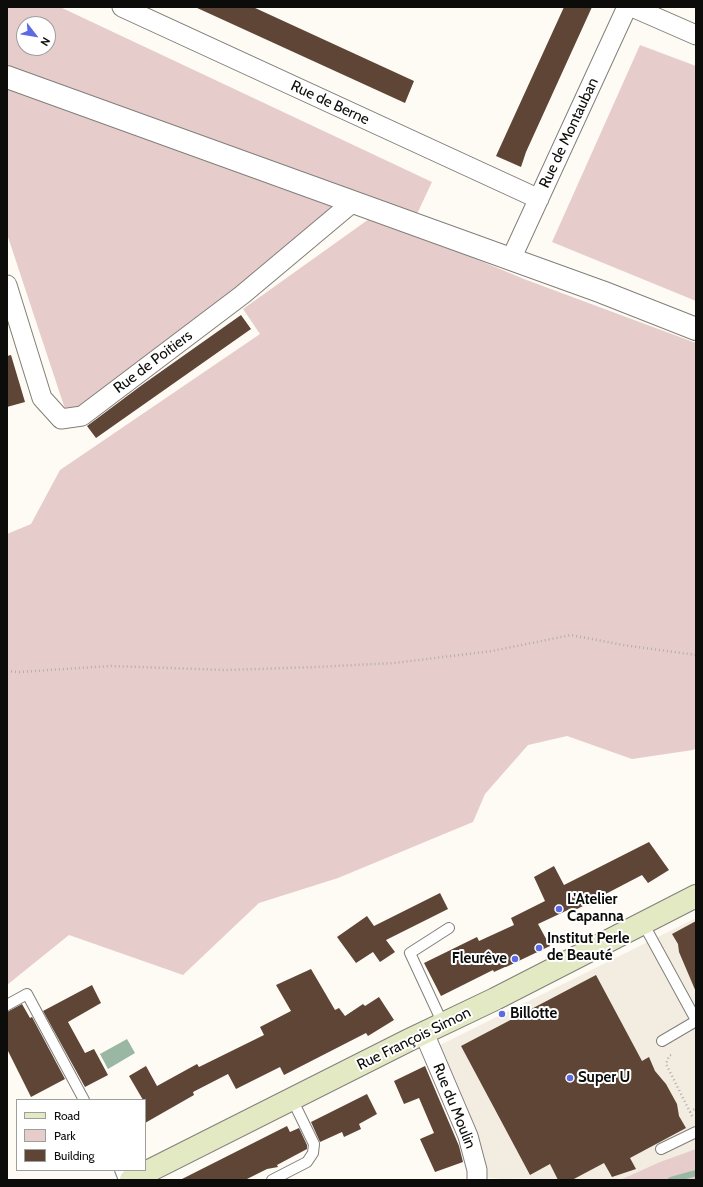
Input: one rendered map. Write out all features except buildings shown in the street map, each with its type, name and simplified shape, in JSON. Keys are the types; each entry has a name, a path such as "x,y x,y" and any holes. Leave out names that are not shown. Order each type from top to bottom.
{"main road":[{"name":"Rue François Simon","path":"131,1180 495,999 696,896"}],"street":[{"name":"Rue de Berne","path":"122,7 539,199"},
{"name":"Rue de Montauban","path":"511,259 626,7"},
{"path":"632,7 696,35"},
{"path":"7,77 602,292 696,329"},
{"name":"Rue de Poitiers","path":"7,285 42,398 61,418 82,416 242,295 353,202"},
{"name":"Rue du Moulin","path":"424,1033 468,1136 477,1175"}],"lane":[{"path":"643,923 696,1021 662,1041"},
{"path":"443,1024 410,953 449,928"},
{"path":"7,1005 27,994 83,1099"},
{"path":"272,1180 307,1162 313,1153 314,1144 292,1099"},
{"path":"661,1149 696,1132"}],"path":[{"path":"7,671 19,672 111,666 226,670 394,663 492,651 571,635 623,645 696,655"},
{"path":"675,1053 668,1056 666,1064 696,1123"},
{"path":"690,1112 696,1108"}],"shaded area":[{"path":"696,918 696,1180 530,1180 529,1178 505,1179 479,1177 476,1132 440,1045"},
{"path":"127,1039 135,1053 108,1069 100,1054"}],"green space":[{"path":"7,7 60,7 432,182 409,231 524,279 696,343 696,748 693,750 632,759 567,736 528,745 485,794 473,822 338,878 259,903 183,975 69,935 7,985 7,534 31,524 60,470 260,334 243,309 383,209 353,193 231,294 67,415 7,234"},
{"path":"640,45 696,66 696,301 552,242"},
{"path":"696,1149 696,1180 620,1180 660,1162"}],"waterway":[{"path":"671,1180 696,1173"}],"place":[{"name":"L'Atelier Capanna","path":"559,909"},
{"name":"Institut Perle de Beauté","path":"539,948"},
{"name":"Fleurêve","path":"515,959"},
{"name":"Billotte","path":"502,1014"},
{"name":"Super U","path":"570,1078"}]}
